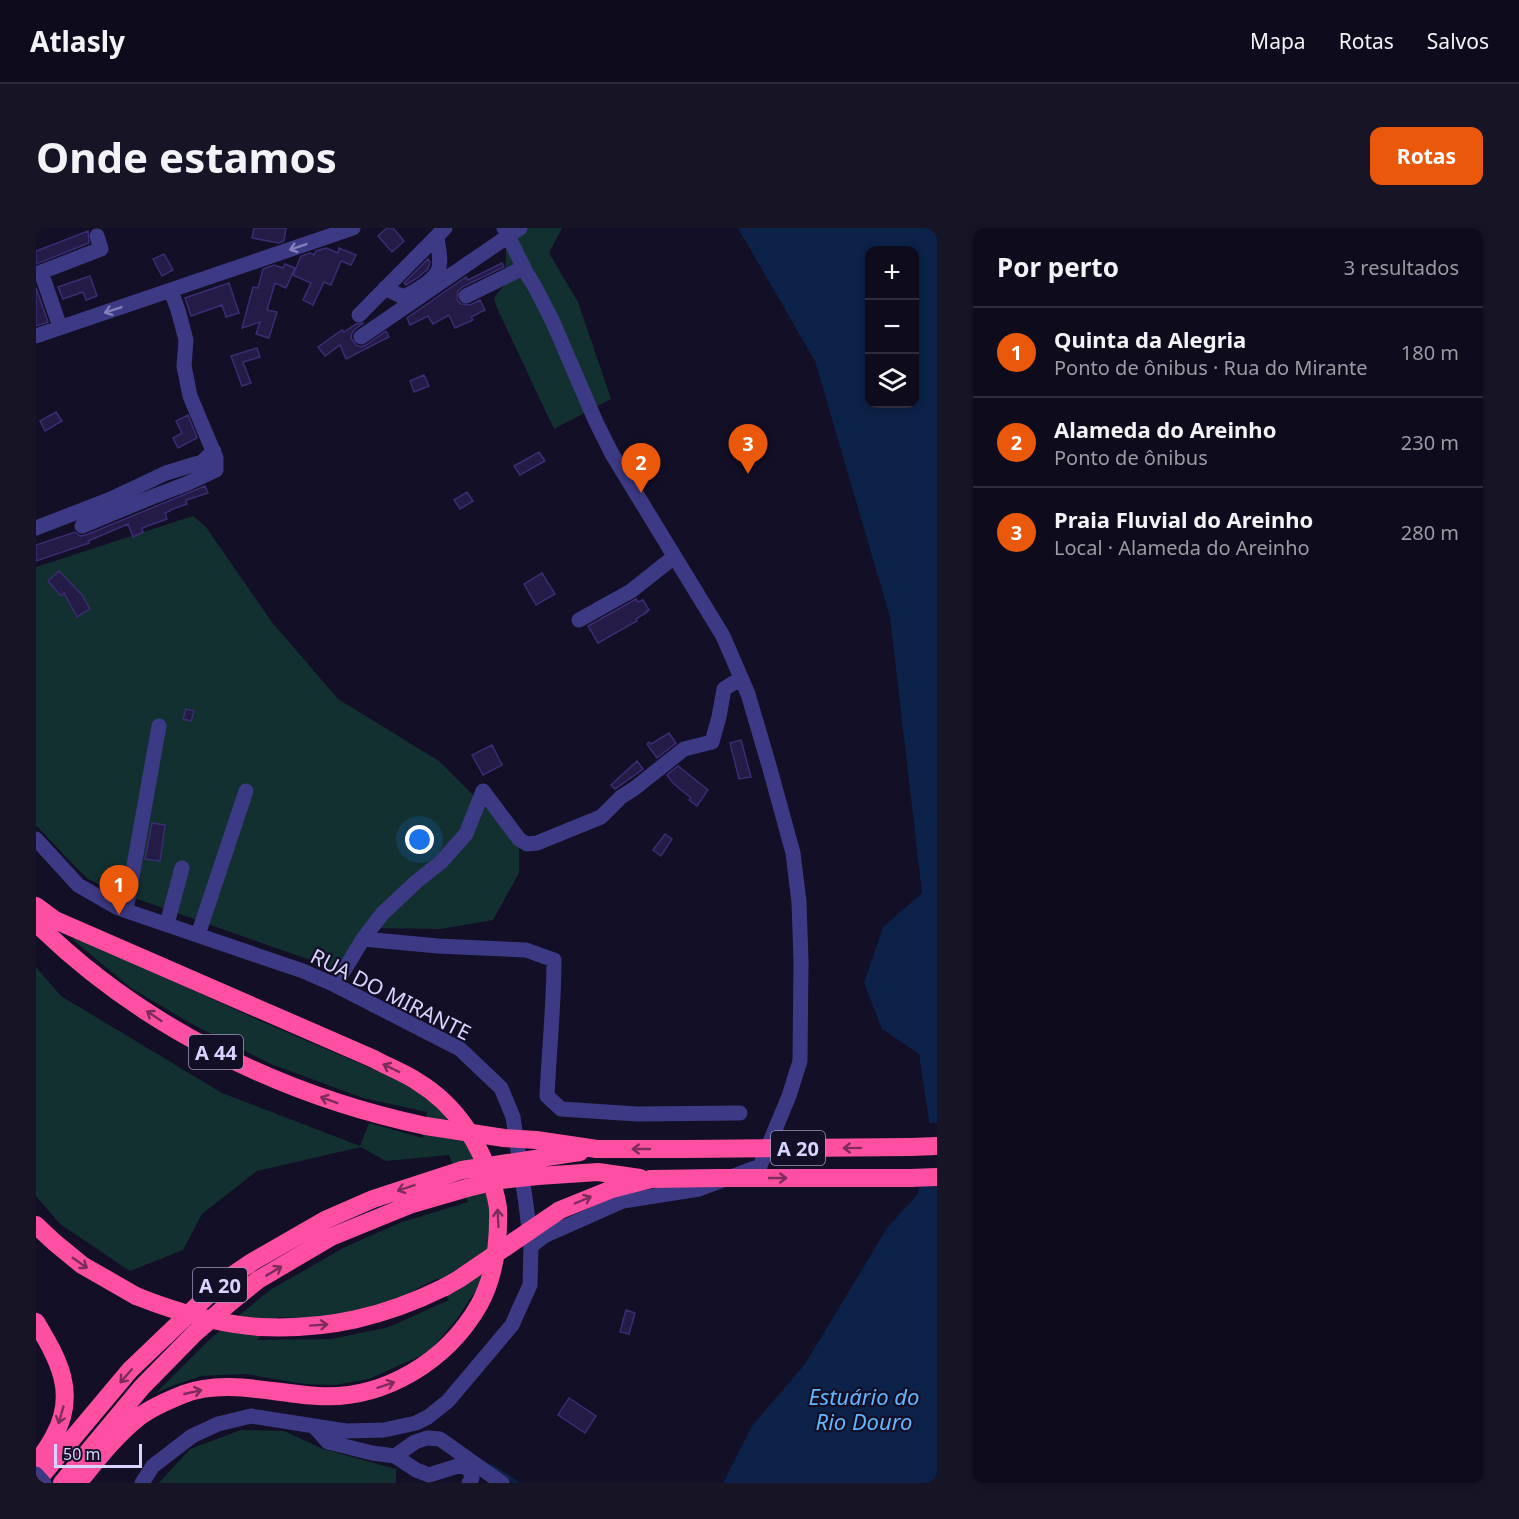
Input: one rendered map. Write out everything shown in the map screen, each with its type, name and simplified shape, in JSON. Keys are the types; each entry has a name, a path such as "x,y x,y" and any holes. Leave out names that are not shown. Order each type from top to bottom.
{"highway":[{"path":"36,906 55,920 374,1059 417,1081 436,1095 458,1117 479,1147 489,1171 497,1203 499,1229 489,1282 480,1304 461,1332 426,1365 392,1384 357,1394 320,1396 246,1388 216,1388 186,1393 151,1409 130,1425 78,1483"},
{"name":"A 44","path":"36,923 59,946 110,986 176,1030 210,1049 283,1083 341,1104 426,1126 597,1149"},
{"name":"A 20","path":"36,1482 130,1370 222,1283 252,1262 325,1221 373,1199 597,1149 937,1146"},
{"name":"A 20","path":"62,1483 142,1387 195,1333 258,1280 331,1237 412,1204 465,1179 501,1180 597,1172 651,1179 937,1177"},
{"path":"36,1225 82,1265 136,1296 157,1304 198,1317 235,1324 277,1328 326,1325 371,1316 421,1299 459,1279 560,1210 612,1189 651,1179"},
{"path":"36,1322 55,1354 64,1383 64,1409 55,1435 36,1464"}],"street":[{"path":"36,336 353,228"},
{"path":"361,337 511,231 523,267 552,320 612,454 723,636 748,694 793,853 800,902 800,1061 789,1096 760,1166 699,1189 623,1201 544,1236 531,1246"},
{"path":"359,315 441,232"},
{"path":"386,288 403,297 418,290 437,272 441,232"},
{"path":"60,327 39,273 101,249 97,236"},
{"path":"466,296 523,267"},
{"path":"82,526 216,470 214,451 190,396 184,366 186,339 171,291"},
{"path":"36,528 111,499 166,473 202,462 214,451"},
{"path":"579,620 631,591 674,556"},
{"path":"335,985 363,939 382,914 441,862 466,834 483,791 519,839 527,844 537,843 601,817 621,797 684,749 712,742 724,688 741,678"},
{"path":"126,910 159,726"},
{"path":"198,935 246,791"},
{"name":"RUA DO MIRANTE","path":"36,839 78,885 118,908 303,971 460,1049 501,1088 513,1117 531,1246 530,1285 512,1325 448,1401 428,1417 416,1423 384,1430 346,1431 251,1416 218,1424 192,1436 153,1467 142,1483"},
{"path":"167,924 182,868"},
{"path":"363,939 438,946 526,950 554,960 547,1096 561,1109 637,1114 740,1113"},
{"path":"314,1426 328,1442 395,1456 416,1470 429,1475 461,1465 470,1470 472,1478 469,1483"},
{"path":"395,1456 415,1442 427,1438 440,1439 502,1483"},
{"path":"36,1474 44,1483"}],"green space":[{"path":"510,228 562,228 549,253 578,302 611,399 554,429 494,298 505,284 506,252"},
{"path":"193,516 206,527 271,621 338,699 439,761 519,841 519,873 493,920 441,929 364,928 335,969 109,889 88,879 36,825 36,567"},
{"path":"78,938 265,1023 403,1082 437,1106 473,1149 489,1201 491,1228 479,1286 456,1320 429,1352 369,1379 335,1385 304,1384 246,1374 201,1376 156,1393 210,1339 270,1290 345,1247 402,1222 468,1202 449,1155 386,1161 361,1147 257,1171 202,1214 183,1250 130,1271 60,1224 36,1196 36,967 61,996 222,1093 360,1146 369,1123 423,1138 427,1112 363,1098 271,1064 190,1023 131,988 72,939","holes":["438,1278 449,1300 389,1327 332,1339 257,1340 279,1317 309,1318 350,1312 395,1300"]},
{"path":"241,1430 284,1431 323,1449 396,1469 396,1483 159,1483 190,1449"}],"water":[{"name":"Estuário do Rio Douro","path":"738,228 937,228 937,1483 723,1483 752,1426 805,1364 887,1228 918,1194 930,1128 919,1054 882,1029 864,983 883,927 922,893 890,617 815,361"}],"pier":[{"path":"926,1123 937,1123 937,1184 916,1184"}],"building":[{"path":"254,228 286,228 284,241 279,243 252,238"},
{"path":"387,228 393,228 404,241 392,252 378,236"},
{"path":"88,231 89,243 36,264 36,251"},
{"path":"326,248 338,253 339,248 356,255 351,265 341,261 331,285 324,282 313,305 303,300 311,283 293,275 301,256 310,253 314,255 316,251"},
{"path":"164,254 173,270 162,276 153,259"},
{"path":"428,259 430,262 428,269 406,285 404,283"},
{"path":"502,263 504,267 458,291 457,300 461,304 470,305 480,300 485,310 471,317 473,320 455,328 449,315 433,324 428,316 410,325 407,318 466,277 468,280"},
{"path":"285,264 295,268 286,288 275,283 267,310 277,312 269,338 256,334 260,322 242,328 253,287 258,288 263,269 274,265 283,268"},
{"path":"90,276 97,296 86,300 83,292 63,299 58,287"},
{"path":"229,283 239,313 226,317 222,305 191,316 185,298"},
{"path":"36,288 48,322 36,326"},
{"path":"364,323 352,333 351,338 356,345 361,347 366,345 386,331 389,337 346,359 340,345 325,356 318,347 342,330 344,332 356,324"},
{"path":"257,348 260,357 243,362 251,383 242,386 231,356"},
{"path":"424,375 429,386 414,392 410,381"},
{"path":"56,412 62,421 45,431 40,421"},
{"path":"188,415 197,438 178,448 173,438 182,433 176,421"},
{"path":"539,452 545,461 520,475 514,466"},
{"path":"205,486 208,493 186,500 187,504 165,513 167,519 142,528 143,532 133,537 128,524 88,541 89,543 36,561 36,545 75,532 80,536 86,535"},
{"path":"467,492 473,501 460,509 454,500"},
{"path":"59,571 82,595 90,609 77,617 64,593 61,596 48,581"},
{"path":"542,573 555,594 536,605 524,584"},
{"path":"636,599 638,602 643,600 649,610 636,619 637,621 598,643 588,626"},
{"path":"186,709 194,711 191,721 183,719"},
{"path":"669,733 676,743 657,758 647,744"},
{"path":"741,740 751,777 739,779 730,743"},
{"path":"492,745 502,765 483,775 472,755"},
{"path":"637,761 643,769 615,789 611,785"},
{"path":"678,766 708,790 697,806 667,775"},
{"path":"152,823 165,825 160,861 145,859"},
{"path":"665,834 672,839 661,856 653,850"},
{"path":"626,1310 635,1313 629,1334 620,1332"},
{"path":"569,1398 596,1416 585,1433 558,1415"}],"waterway":[{"path":"491,1466 517,1483"}],"place":[{"name":"Praia Fluvial do Areinho","path":"748,474"},
{"name":"Alameda do Areinho","path":"641,493"},
{"name":"Quinta da Alegria","path":"119,915"}]}
